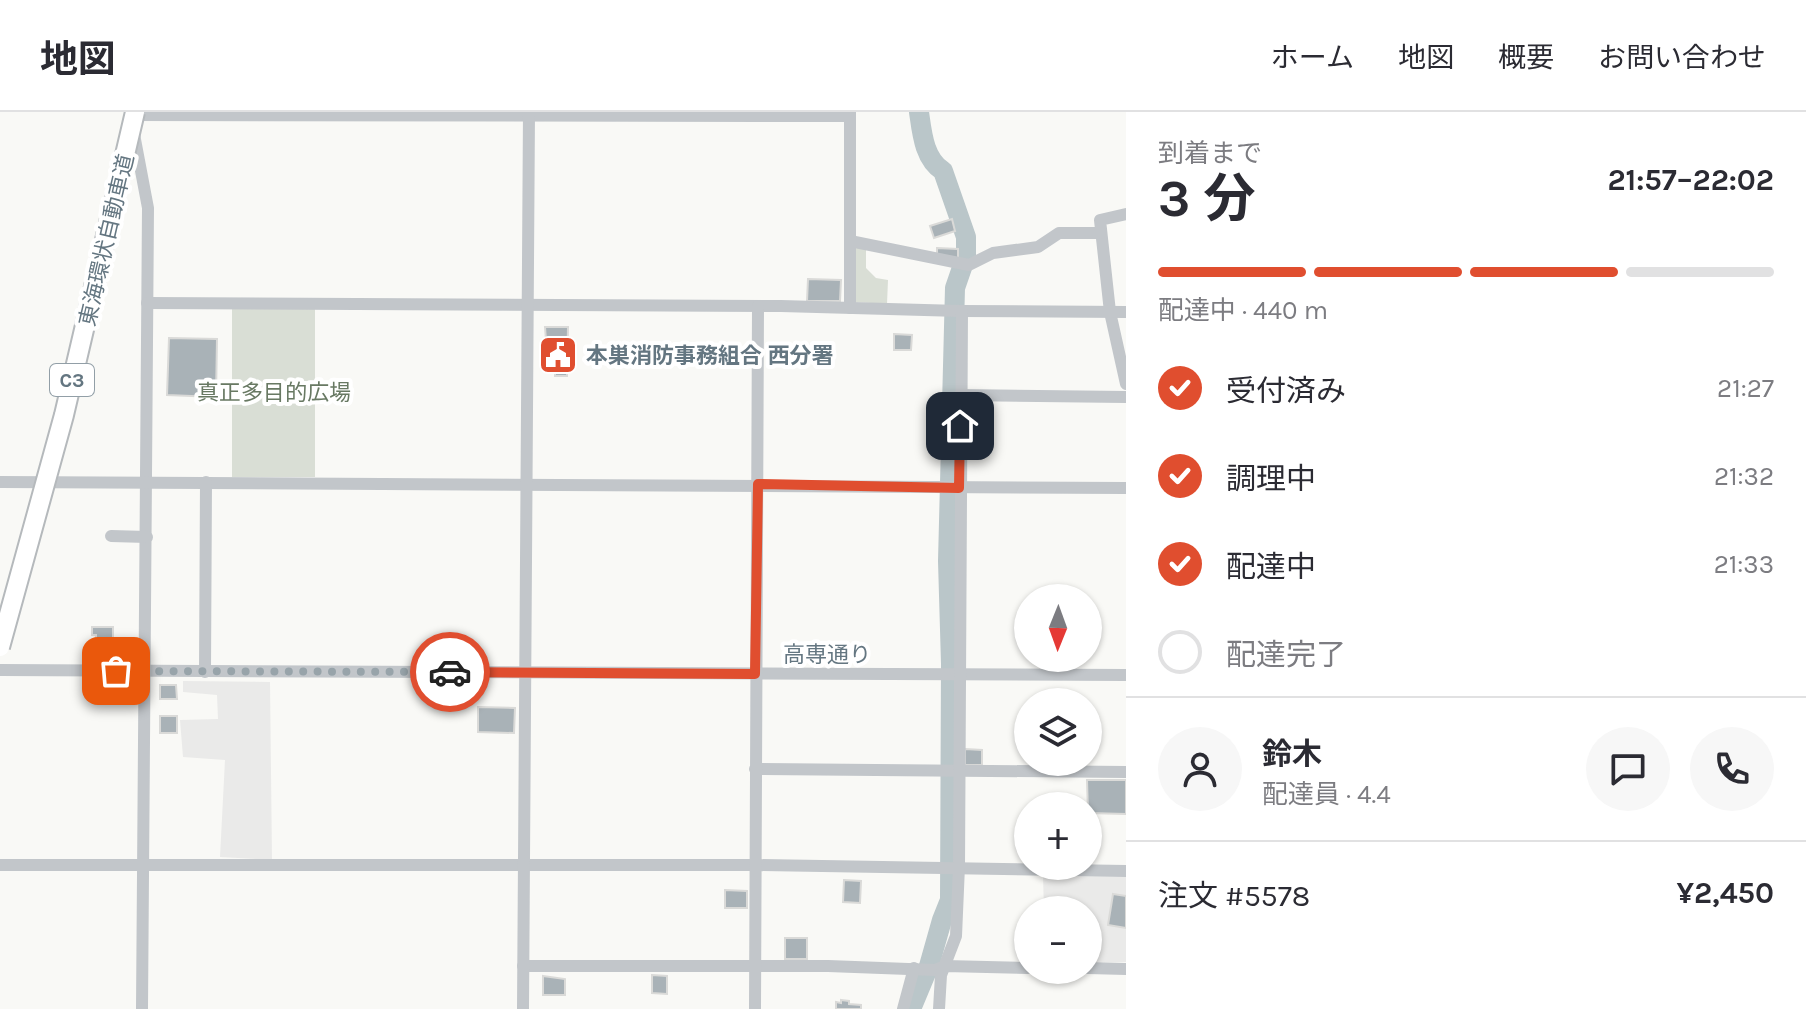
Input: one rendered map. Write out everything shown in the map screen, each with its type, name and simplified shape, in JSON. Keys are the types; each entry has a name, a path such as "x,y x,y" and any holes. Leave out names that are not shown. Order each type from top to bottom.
{"highway":[{"name":"東海環状自動車道","path":"0,647 64,415 122,177 132,113"}],"street":[{"path":"142,1009 148,208 132,113 850,114 850,308"},
{"path":"523,1009 529,114"},
{"path":"1126,214 1100,220 1110,312 1126,384"},
{"path":"850,241 969,265 993,253 1038,247 1059,233 1100,233"},
{"path":"147,303 758,306 1126,312"},
{"path":"755,1009 758,306"},
{"path":"939,1009 941,975 956,936 959,866 960,395 957,311"},
{"path":"960,395 1126,397"},
{"path":"0,482 1126,488"},
{"path":"205,672 206,482"},
{"path":"111,536 147,537"},
{"name":"高専通り","path":"0,670 1126,675"},
{"path":"755,769 1126,772"},
{"path":"0,865 959,866 1126,871"},
{"path":"523,966 935,970 945,966 1014,968"},
{"path":"903,1009 914,968"},
{"path":"1102,968 1126,969"}],"shaded area":[{"path":"183,681 270,682 272,860 220,857 225,760 183,757 180,720 218,719 217,695 183,692"},
{"path":"1126,877 1126,962 1102,962 1102,896 1044,896 1043,880"}],"green space":[{"path":"860,245 866,247 866,268 876,278 888,280 887,304 856,302 854,250"},
{"name":"真正多目的広場","path":"232,306 315,306 315,477 232,477"}],"building":[{"path":"952,219 955,231 934,238 930,226"},
{"path":"937,248 958,249 958,259 937,258"},
{"path":"808,279 841,280 840,301 807,301"},
{"name":"本巣消防事務組合 西分署","path":"545,327 568,327 567,376 555,376 555,367 548,367"},
{"path":"894,334 912,335 911,350 894,350"},
{"path":"169,338 217,339 216,397 167,395"},
{"path":"781,346 807,346 806,363 781,362"},
{"path":"92,627 113,627 113,651 104,650 104,645 96,645"},
{"path":"160,685 176,685 177,699 160,699"},
{"path":"478,707 515,708 514,733 478,732"},
{"path":"160,716 177,716 177,733 160,733"},
{"path":"965,749 982,750 982,765 965,765"},
{"path":"1087,780 1126,780 1126,814 1102,813 1102,792 1087,792"},
{"path":"844,880 861,881 860,903 843,902"},
{"path":"725,890 747,891 747,908 725,908"},
{"path":"1113,894 1126,896 1126,928 1108,925"},
{"path":"785,938 807,938 807,959 785,959"},
{"path":"652,975 667,976 667,994 652,993"},
{"path":"543,976 565,979 565,995 543,995"},
{"path":"841,1000 861,1005 861,1009 836,1009 836,1002 841,1003"}],"waterway":[{"path":"911,1009 929,966 950,900 948,561 955,288 966,256 966,237 943,171 928,153 919,112"}],"way so far":[{"path":"116,671 450,672"}],"place":[{"name":"本巣消防事務組合 西分署","path":"558,355"}],"route":[{"path":"450,672 755,674 758,484 959,488 960,426"}]}
